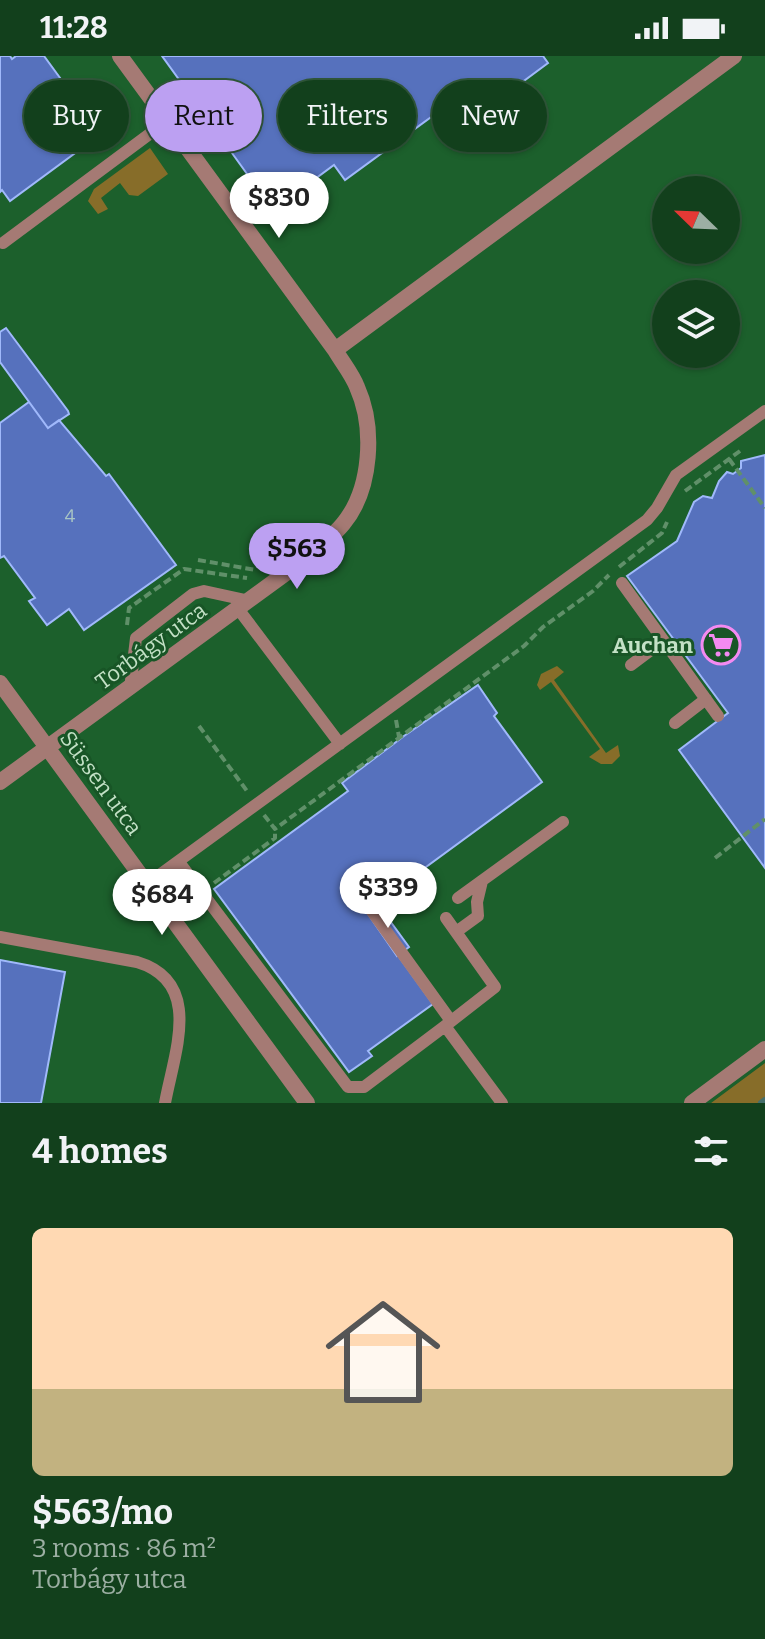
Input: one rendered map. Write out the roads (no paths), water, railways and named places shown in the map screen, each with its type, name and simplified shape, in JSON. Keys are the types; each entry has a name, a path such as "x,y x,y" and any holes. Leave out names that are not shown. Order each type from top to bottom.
{"street":[{"name":"Torbágy utca","path":"120,56 145,91"},
{"path":"335,350 734,56"},
{"name":"Torbágy utca","path":"0,782 312,554 345,522 362,488 369,457 363,406 357,387 335,350 190,152"},
{"name":"Süssen utca","path":"0,683 307,1103"},
{"path":"692,1103 765,1049"}],"lane":[{"path":"3,243 145,137"},
{"path":"147,884 647,520 676,475 765,411"},
{"path":"622,583 718,716"},
{"path":"130,689 136,638 193,594 204,591 244,605 340,744"},
{"path":"631,665 663,641"},
{"path":"675,723 706,699"},
{"path":"458,898 563,822"},
{"path":"179,862 342,1082 356,1089 364,1087 495,987 446,918"},
{"path":"456,932 478,916 477,902 482,881"},
{"path":"371,910 502,1103"},
{"path":"0,937 137,962 150,966 176,990 182,1014 165,1103"}],"waterway":[{"path":"761,1103 765,1100"}],"place":[{"name":"Auchan","path":"721,645"}]}
